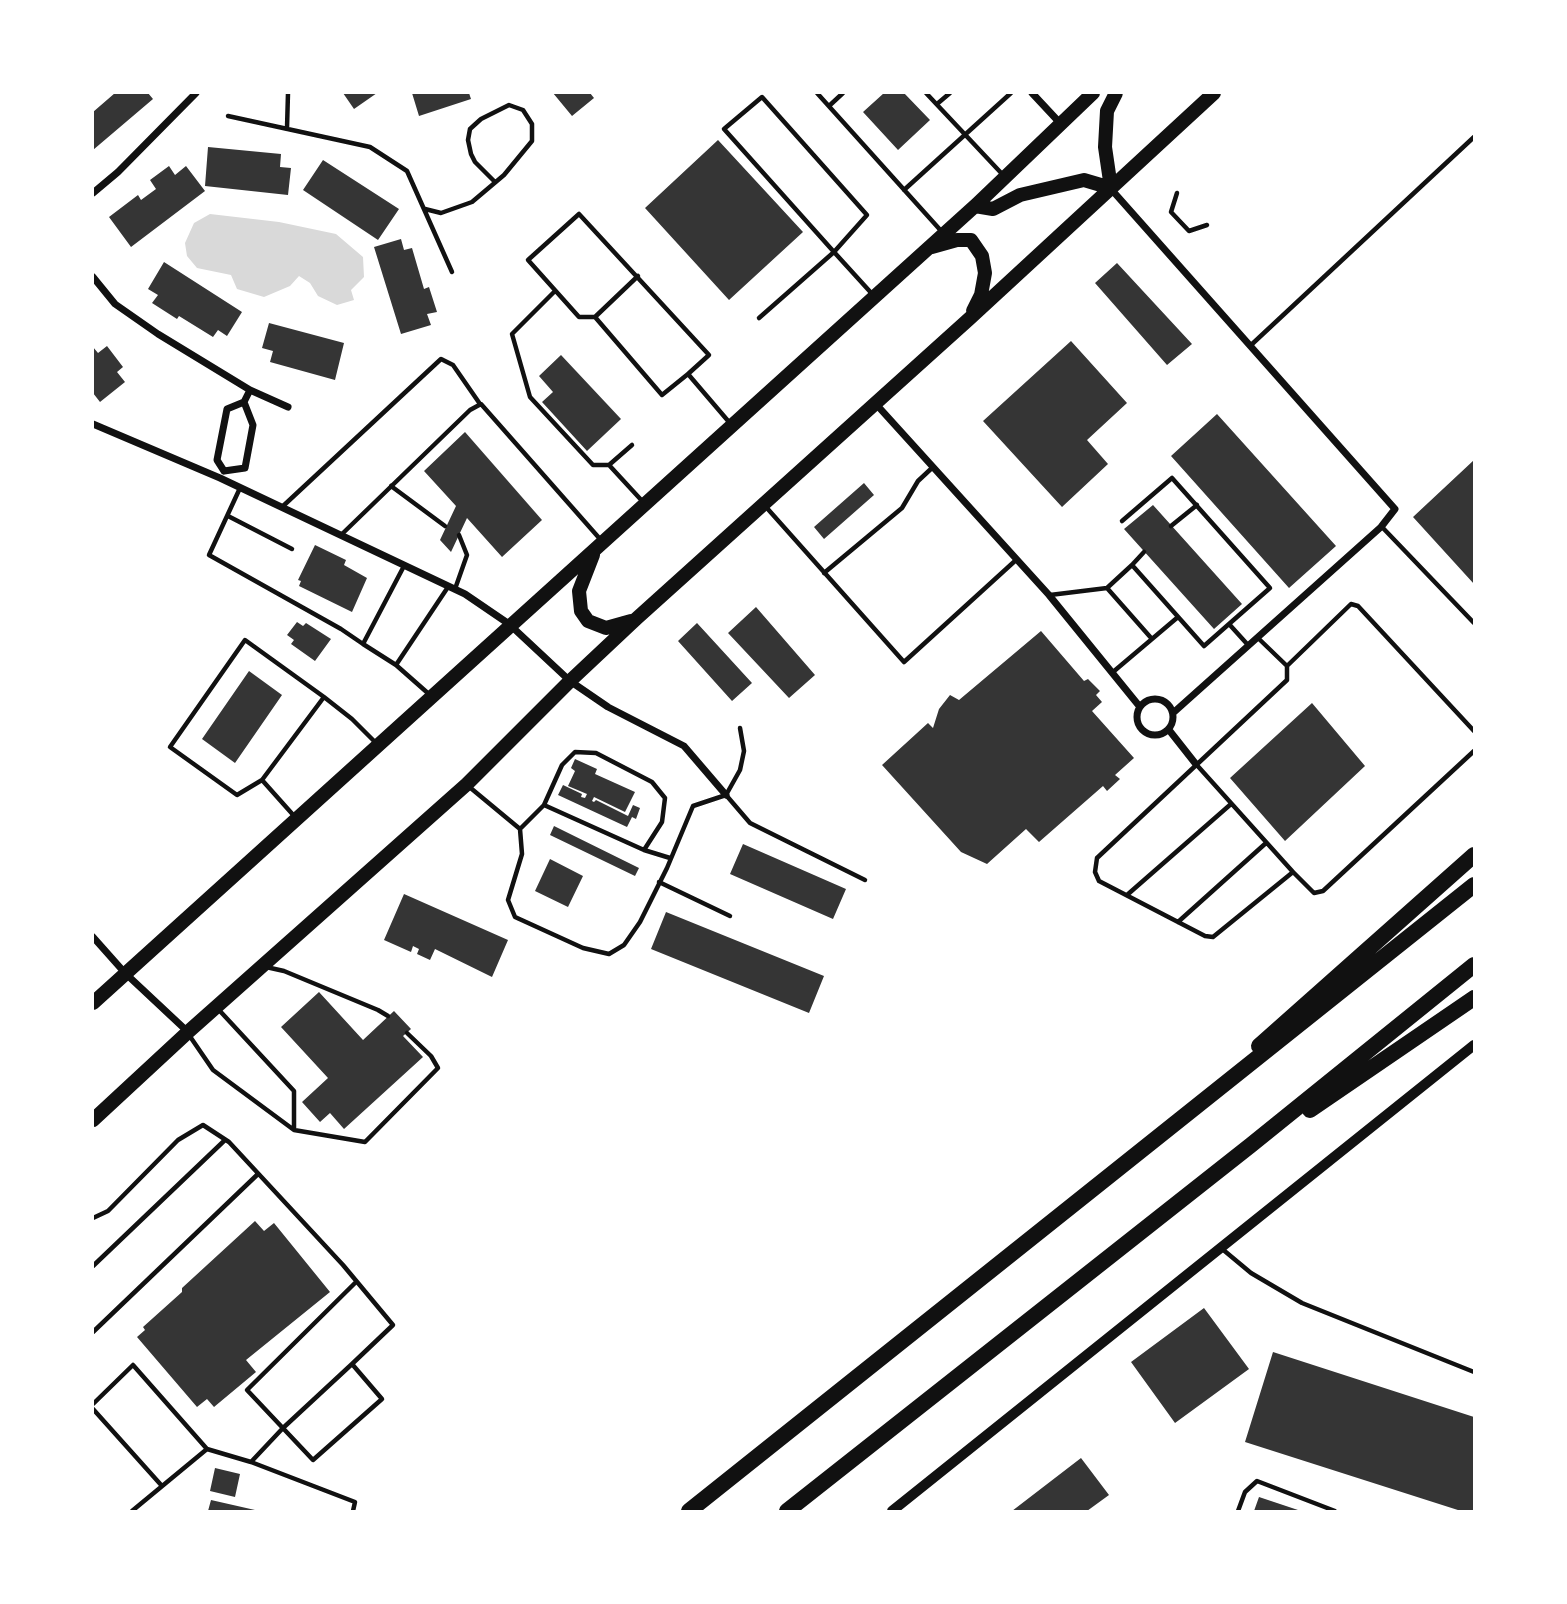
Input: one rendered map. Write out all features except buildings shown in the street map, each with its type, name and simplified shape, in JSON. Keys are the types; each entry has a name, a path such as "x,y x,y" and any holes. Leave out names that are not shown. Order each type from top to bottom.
{"highway":[{"path":"1195,1109 1244,1058 1474,855"},
{"path":"689,1511 1474,885"},
{"path":"788,1511 1474,965"},
{"path":"1251,1145 1310,1110 1474,998"}],"main road":[{"path":"93,1003 509,624 599,547 975,206 1093,93"},
{"path":"1111,188 1105,147 1107,111 1116,93"},
{"path":"93,1120 467,784 636,619 969,319 1214,93"},
{"path":"975,206 993,209 1020,195 1084,180 1111,188"},
{"path":"927,249 957,240 971,240 982,256 985,274 981,295 969,319"},
{"path":"599,547 579,591 581,611 588,621 606,628 636,619"}],"street":[{"path":"93,193 118,172 196,93"},
{"path":"1032,93 1060,123"},
{"path":"1111,188 1395,509 1381,527 1173,713"},
{"path":"93,277 115,304 159,334 250,390 288,407"},
{"path":"222,475 217,460 227,409 244,402 250,390"},
{"path":"222,475 245,468 253,425 244,402"},
{"path":"875,403 1017,559 1140,707"},
{"path":"93,424 222,475 240,488 452,588 509,624 570,681 608,707 684,747 726,795"},
{"path":"1150,699 1162,699 1171,707 1173,713 1174,719 1169,730 1152,735 1142,729 1137,719 1140,707 1150,699"},
{"path":"1169,730 1195,763"},
{"path":"93,937 125,973 188,1032"},
{"path":"891,1511 1474,1045"}],"lane":[{"path":"287,128 288,93"},
{"path":"817,93 944,234"},
{"path":"829,106 843,93"},
{"path":"926,93 1005,177"},
{"path":"937,104 950,93"},
{"path":"904,190 1012,93"},
{"path":"759,318 834,252 867,215 762,97 724,129 834,252 874,297"},
{"path":"424,208 441,213 454,210 472,202 504,175 532,141 532,124 523,110 509,105 481,119 470,129 468,140 471,154 475,162 495,182"},
{"path":"228,116 370,147 407,171 452,272"},
{"path":"1251,346 1474,138"},
{"path":"1177,193 1171,212 1189,231 1207,225"},
{"path":"595,317 662,395 709,355 638,276 579,214 528,260 579,317 595,317 638,276"},
{"path":"555,291 512,334 530,397 593,465 609,466 645,504"},
{"path":"281,507 442,359 453,365 481,404 599,547"},
{"path":"688,374 732,425"},
{"path":"341,535 470,410 481,404"},
{"path":"609,466 632,445"},
{"path":"824,573 902,508 918,481 933,467"},
{"path":"1122,521 1172,478 1270,588 1204,646 1132,565"},
{"path":"391,486 445,526"},
{"path":"240,488 209,555 341,629 396,664 430,696"},
{"path":"764,505 904,662 1017,559"},
{"path":"1171,526 1197,505"},
{"path":"228,516 292,549"},
{"path":"1381,527 1474,623"},
{"path":"396,664 452,588 467,555 459,535"},
{"path":"1049,596 1107,588 1144,552"},
{"path":"363,644 405,565"},
{"path":"1107,588 1152,639"},
{"path":"1293,872 1213,937 1205,936 1099,881 1095,872 1097,858 1195,763 1287,680 1287,666 1351,604 1358,606 1474,731"},
{"path":"1112,673 1178,617"},
{"path":"1229,624 1249,645"},
{"path":"1258,638 1287,666"},
{"path":"324,697 262,780 237,795 170,747 245,640 324,697 352,719 377,744"},
{"path":"467,784 520,829 522,854 508,900 515,917 583,947 609,954 624,945 640,922 693,806 726,795 740,770 744,751 740,728"},
{"path":"1195,763 1314,894 1323,891 1474,751"},
{"path":"520,829 544,805 562,765 575,752 596,753 652,782 665,798 662,822 644,850"},
{"path":"262,780 296,818"},
{"path":"726,795 750,823 864,880"},
{"path":"1127,895 1231,804"},
{"path":"544,805 644,850 670,858"},
{"path":"1178,922 1266,843"},
{"path":"659,882 730,916"},
{"path":"261,967 284,971 388,1016"},
{"path":"216,1007 295,1091 294,1130"},
{"path":"188,1032 213,1070 294,1130 365,1142 438,1068 431,1056 407,1033"},
{"path":"93,1218 108,1211 178,1140 203,1125 226,1140 393,1325 283,1427 251,1462"},
{"path":"93,1266 226,1140"},
{"path":"93,1332 258,1174"},
{"path":"1221,1247 1251,1273 1302,1303 1474,1372"},
{"path":"352,1364 382,1399 313,1460 247,1390 356,1282"},
{"path":"162,1486 93,1406 133,1364 207,1449 251,1462 355,1502 353,1511"},
{"path":"132,1511 207,1449"},
{"path":"1238,1511 1245,1492 1257,1481 1335,1511"}],"shaded area":[{"path":"210,214 279,222 336,234 363,257 364,277 351,290 354,300 337,305 318,296 310,283 299,276 290,286 264,297 237,289 231,275 197,268 187,256 185,243 194,223"}]}
